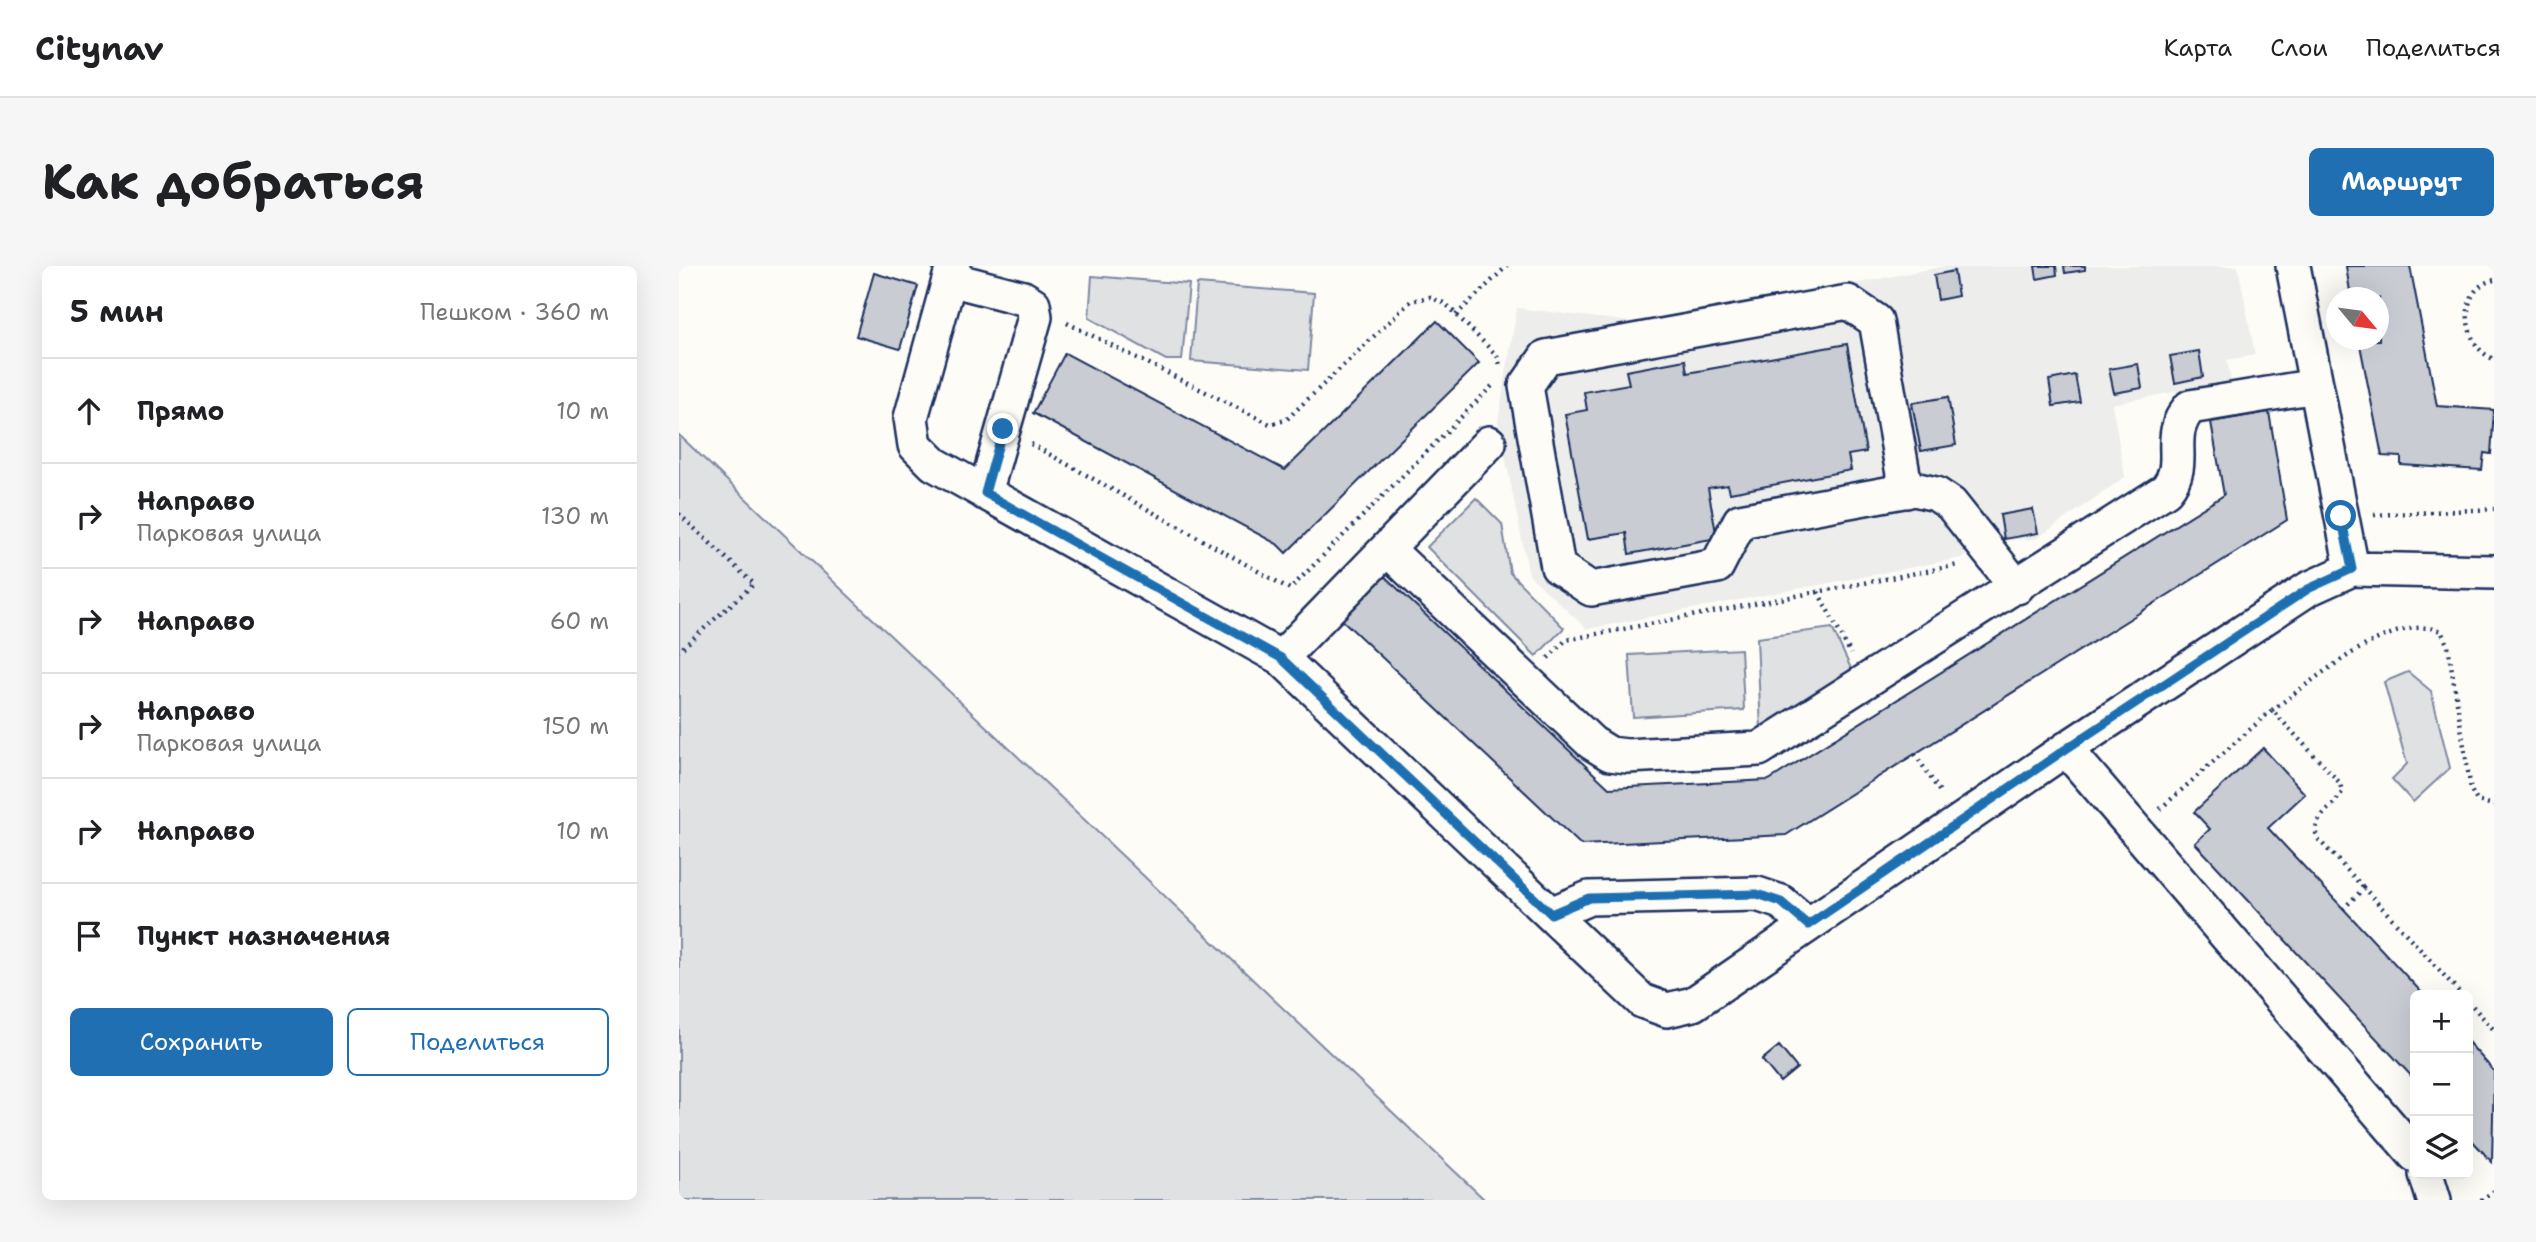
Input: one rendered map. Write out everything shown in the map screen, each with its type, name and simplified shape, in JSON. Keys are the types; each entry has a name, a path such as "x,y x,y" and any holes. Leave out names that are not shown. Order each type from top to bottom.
{"street":[{"path":"2293,266 2352,569"},
{"path":"985,493 1035,317 1033,304 951,273 911,418 915,445 934,464 985,493 1281,658 1642,1001 1667,1010 1693,1004 2066,749 2308,589 2352,569 2494,572"},
{"path":"1906,491 1876,321 1848,302 1546,357 1526,386 1558,567 1591,589 1717,566 1740,521 1906,491 1936,494 1951,504 2017,587"},
{"path":"1387,549 1592,743 1610,754 1627,756 1759,749 2166,490 2175,478 2178,466 2175,434 2181,418 2190,407 2316,386"},
{"path":"1281,658 1489,443"},
{"path":"2066,749 2410,1149"},
{"path":"1551,914 1589,898 1757,894 1781,902 1808,925"},
{"path":"2428,1179 2434,1200"}],"path":[{"path":"1456,314 1507,266"},
{"path":"2494,280 2484,282 2472,290 2467,307 2475,346 2482,355 2494,359"},
{"path":"1003,429 1290,589 1494,384 1501,370 1498,357 1445,304 1430,296 1411,301 1286,420 1270,424 1075,324 1035,317"},
{"path":"2341,516 2494,509"},
{"path":"679,514 754,584 679,651"},
{"path":"1525,680 1566,640 1994,558"},
{"path":"2136,830 2272,710 2379,636 2426,626 2441,631 2448,646 2470,790 2477,801 2494,805"},
{"path":"2272,710 2340,783 2342,792 2318,819 2315,829 2318,838 2457,990"},
{"path":"1915,754 1960,821"},
{"path":"2343,909 2364,888"},
{"path":"2473,1007 2494,1030"},
{"path":"2481,1200 2494,1191"}],"shaded area":[{"path":"1945,266 2238,266 2255,355 2227,360 2231,381 2112,404 2125,477 2036,539 1999,540 1961,558 1587,629 1529,575 1498,421 1517,308 1649,324"},
{"path":"1092,276 1189,284 1182,360 1166,360 1089,318"},
{"path":"1197,284 1314,293 1308,370 1191,361"},
{"path":"679,435 1485,1200 679,1200"},
{"path":"1476,498 1502,524 1510,573 1564,628 1536,656 1427,547"},
{"path":"1832,628 1855,677 1761,731 1757,638"},
{"path":"1741,649 1744,710 1633,717 1629,655"},
{"path":"2408,672 2431,691 2450,768 2413,802 2392,779 2407,764 2384,682"}],"building":[{"path":"2035,266 2056,266 2057,275 2037,279"},
{"path":"2064,266 2085,266 2085,270 2065,273"},
{"path":"2346,266 2410,266 2437,406 2494,410 2491,454 2484,453 2482,470 2401,465 2401,457 2382,456 2361,350 2389,350 2389,287 2349,287"},
{"path":"1954,271 1958,296 1938,300 1934,275"},
{"path":"874,273 918,286 900,349 856,336"},
{"path":"1437,321 1479,363 1286,553 1277,544 1033,413 1065,353 1285,470"},
{"path":"1847,344 1866,452 1848,455 1851,470 1730,493 1728,485 1708,488 1717,538 1629,554 1626,533 1588,539 1565,414 1587,410 1584,392 1629,384 1626,371 1685,360 1687,373"},
{"path":"2199,351 2203,377 2175,383 2170,356"},
{"path":"2138,364 2142,388 2114,393 2109,369"},
{"path":"2075,375 2080,402 2053,406 2049,380"},
{"path":"1948,397 1956,445 1921,451 1912,403"},
{"path":"2269,412 2287,520 1786,835 1581,845 1338,616 1380,572 1609,788 1769,780 2224,495 2211,422"},
{"path":"2033,509 2038,533 2004,539 2000,515"},
{"path":"2263,748 2305,794 2268,828 2419,990 2410,990 2410,1075 2195,843 2210,829 2194,812"},
{"path":"1779,1046 1797,1068 1780,1082 1762,1060"},
{"path":"2473,1048 2494,1071 2492,1162 2473,1141"}],"route":[{"path":"1003,429 985,493 1281,658 1551,914 1589,898 1757,894 1770,896 1781,902 1808,925 2066,749 2308,589 2352,569 2341,516"}]}
